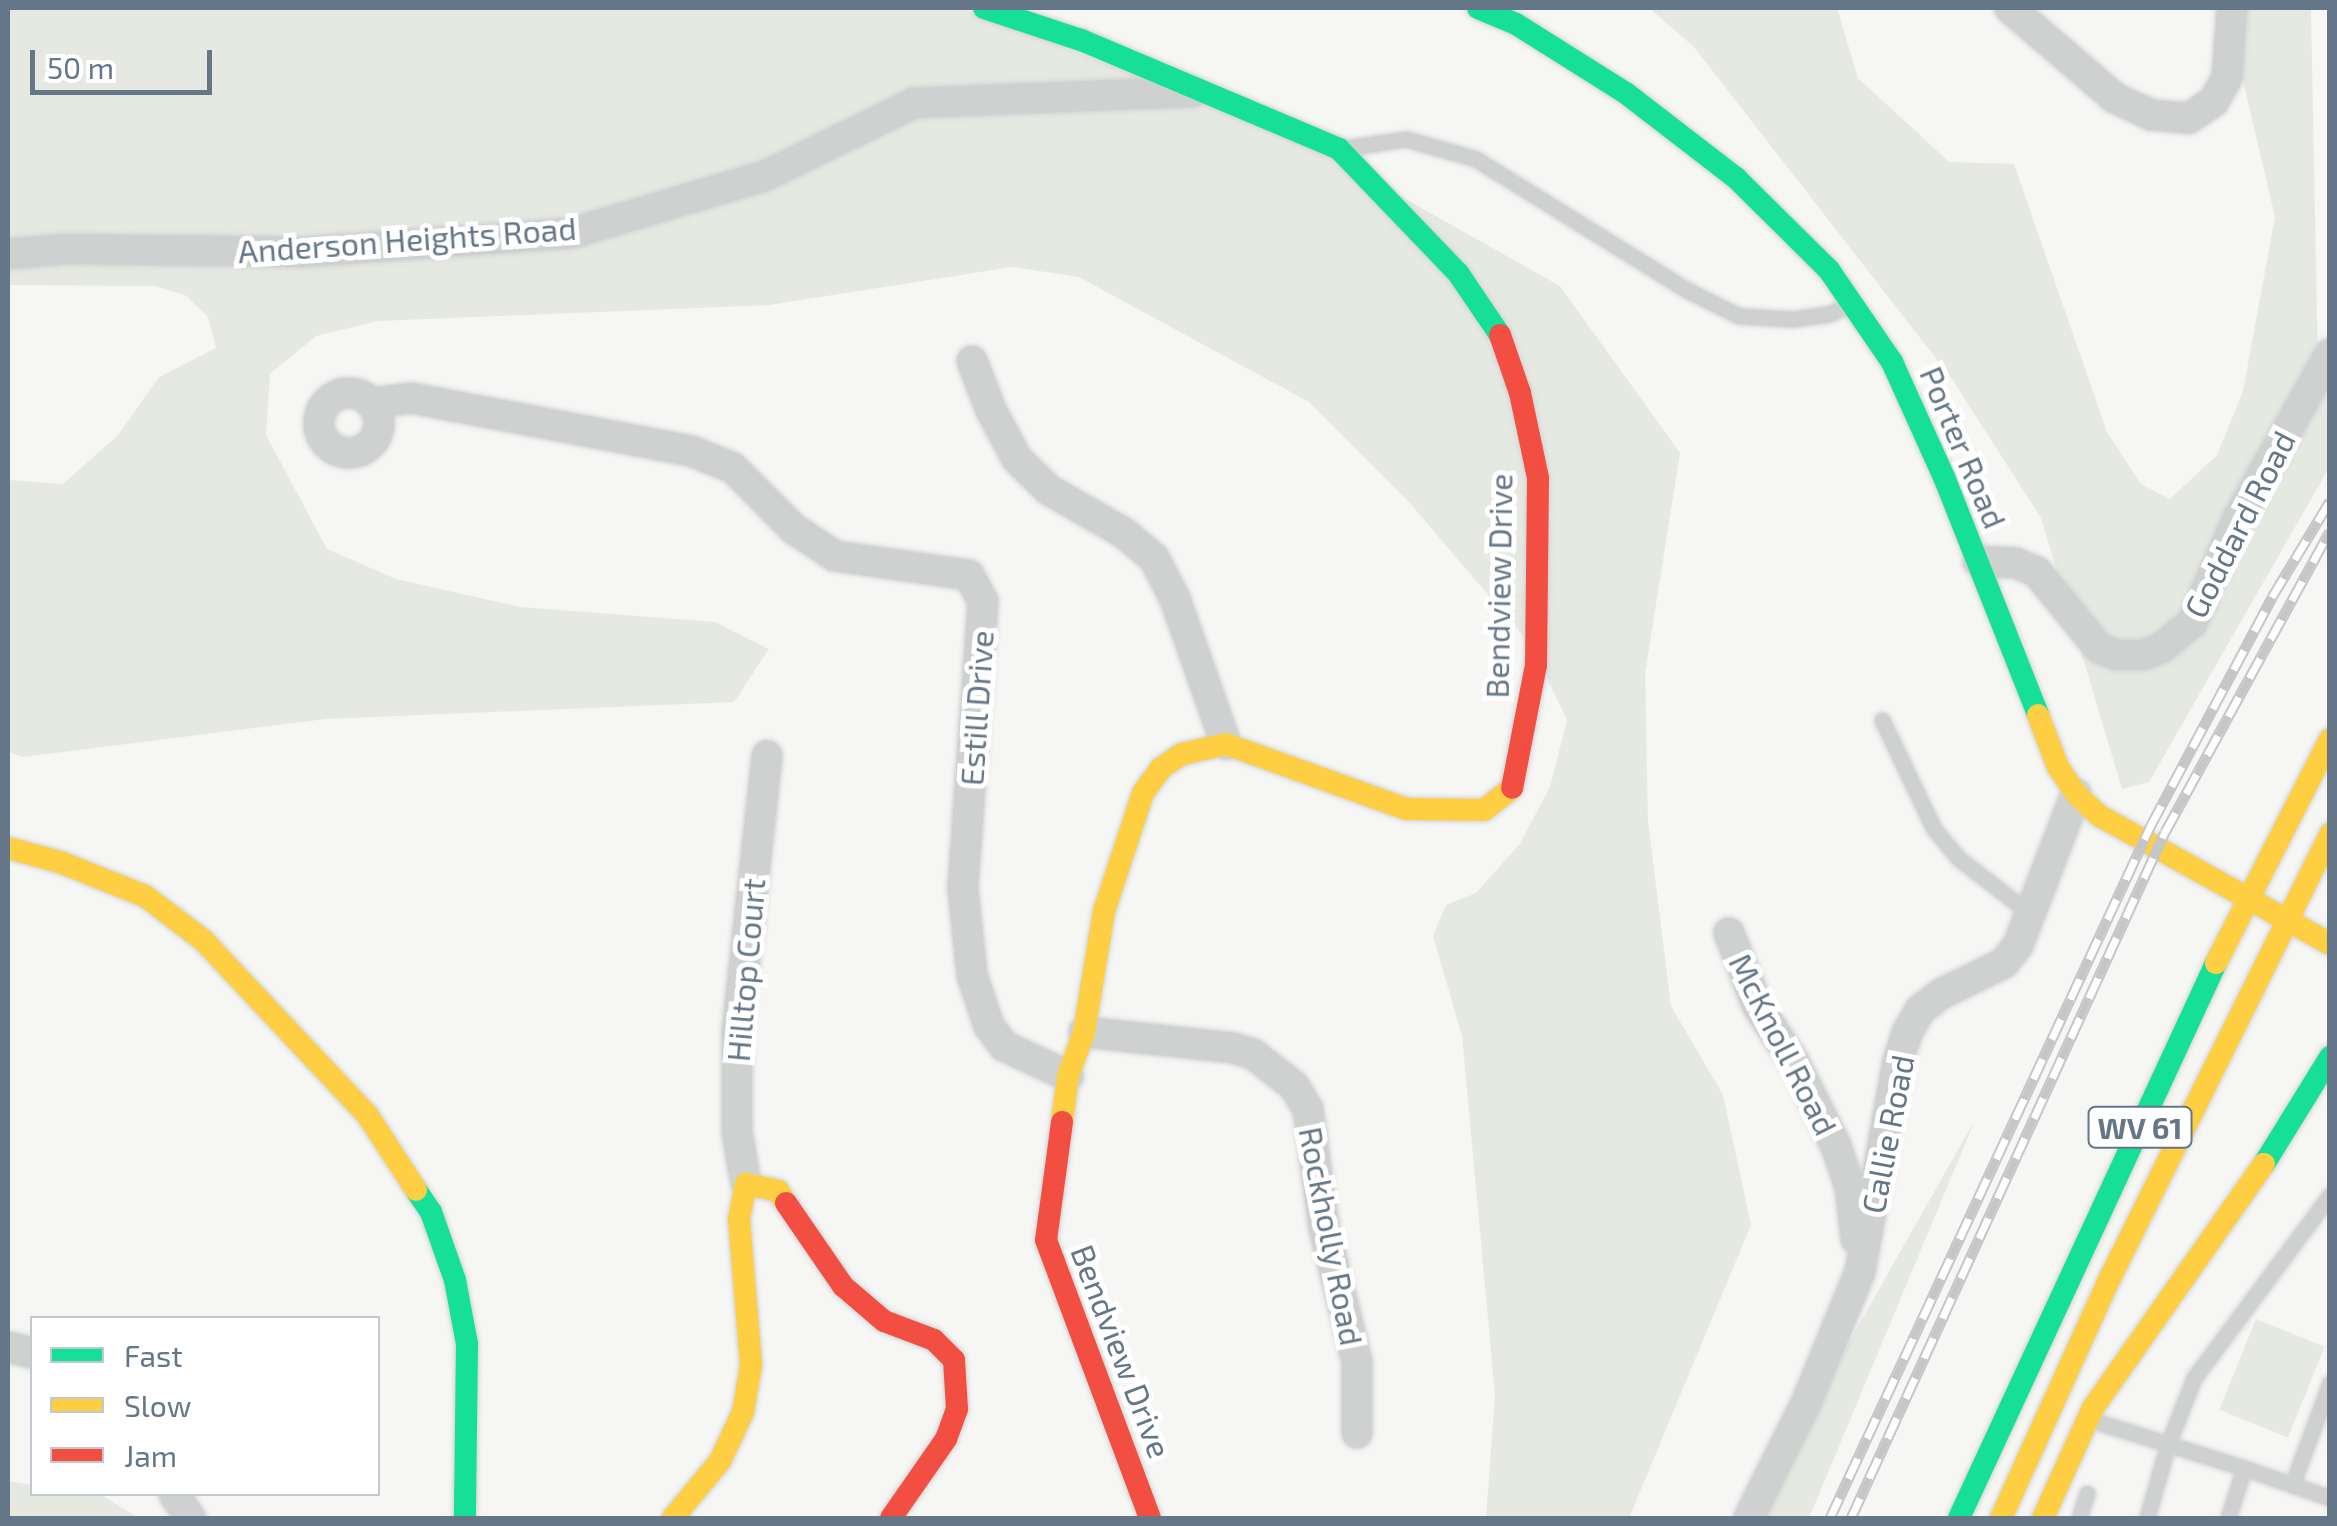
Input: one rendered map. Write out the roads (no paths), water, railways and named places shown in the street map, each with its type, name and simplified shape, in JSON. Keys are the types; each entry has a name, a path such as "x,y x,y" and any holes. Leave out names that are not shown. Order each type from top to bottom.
{"street":[{"name":"Bendview Drive","path":"984,8 1081,40 1340,149 1458,273 1498,330 1520,393 1538,478 1536,665 1516,785 1484,810 1407,809 1226,744 1182,754 1161,768 1144,794 1104,912 1084,1032 1068,1076 1046,1240 1150,1518"},
{"name":"Porter Road","path":"1478,8 1516,24 1627,94 1736,178 1829,270 1892,362 1978,561 2058,768 2076,794 2100,816 2330,944"},
{"path":"2010,8 2115,98 2150,115 2188,118 2214,100 2227,78 2232,8"},
{"name":"Anderson Heights Road","path":"8,254 66,249 303,252 572,233 765,176 914,103 1202,91"},
{"name":"Goddard Road","path":"1978,561 2016,563 2037,572 2100,648 2117,656 2144,655 2161,648 2192,623 2240,516 2330,354"},
{"path":"972,361 991,410 1017,459 1049,490 1124,533 1154,558 1174,599 1226,744"},
{"name":"Estill Drive","path":"371,403 411,398 691,451 733,468 794,529 835,556 969,575 983,602 963,889 972,976 989,1026 1004,1046 1068,1076"},
{"name":"WV 61","path":"1958,1518 2248,900 2330,739"},
{"name":"Hilltop Court","path":"746,1184 736,1132 736,1032 767,756"},
{"name":"Callie Road","path":"1749,1518 1807,1401 1860,1272 1898,1061 1908,1032 1920,1010 1941,994 2004,963 2018,945 2076,794"},
{"name":"WV 61","path":"2001,1518 2110,1278 2330,834"},
{"path":"8,848 60,862 145,896 160,907 203,940 368,1116 431,1212 455,1280 466,1344 465,1518"},
{"name":"McKnoll Road","path":"1729,934 1757,1006 1794,1062 1836,1146 1850,1187 1860,1272"},
{"name":"Rockholly Road","path":"1084,1032 1233,1048 1253,1054 1294,1086 1308,1108 1324,1228 1357,1361 1357,1433"},
{"path":"2043,1518 2088,1419 2295,1119 2330,1057"},
{"path":"673,1518 720,1461 743,1412 751,1365 738,1219 746,1184 778,1192 843,1286 884,1321 934,1340 954,1360 958,1409 946,1439 891,1518"},
{"path":"175,1496 190,1518"}],"lane":[{"path":"1340,149 1406,140 1476,158 1685,289 1739,316 1793,319 1828,314 1852,304"},
{"path":"1882,720 1934,829 1958,858 2032,915"},
{"path":"2147,1518 2168,1444 2194,1378 2330,1195"},
{"path":"2292,1485 2330,1384"},
{"path":"2088,1419 2330,1498"},
{"path":"2228,1518 2244,1468"},
{"path":"2079,1518 2086,1493"}],"railway":[{"path":"1830,1518 2151,825 2272,597 2330,501"},
{"path":"1851,1518 2165,832 2330,531"}]}
